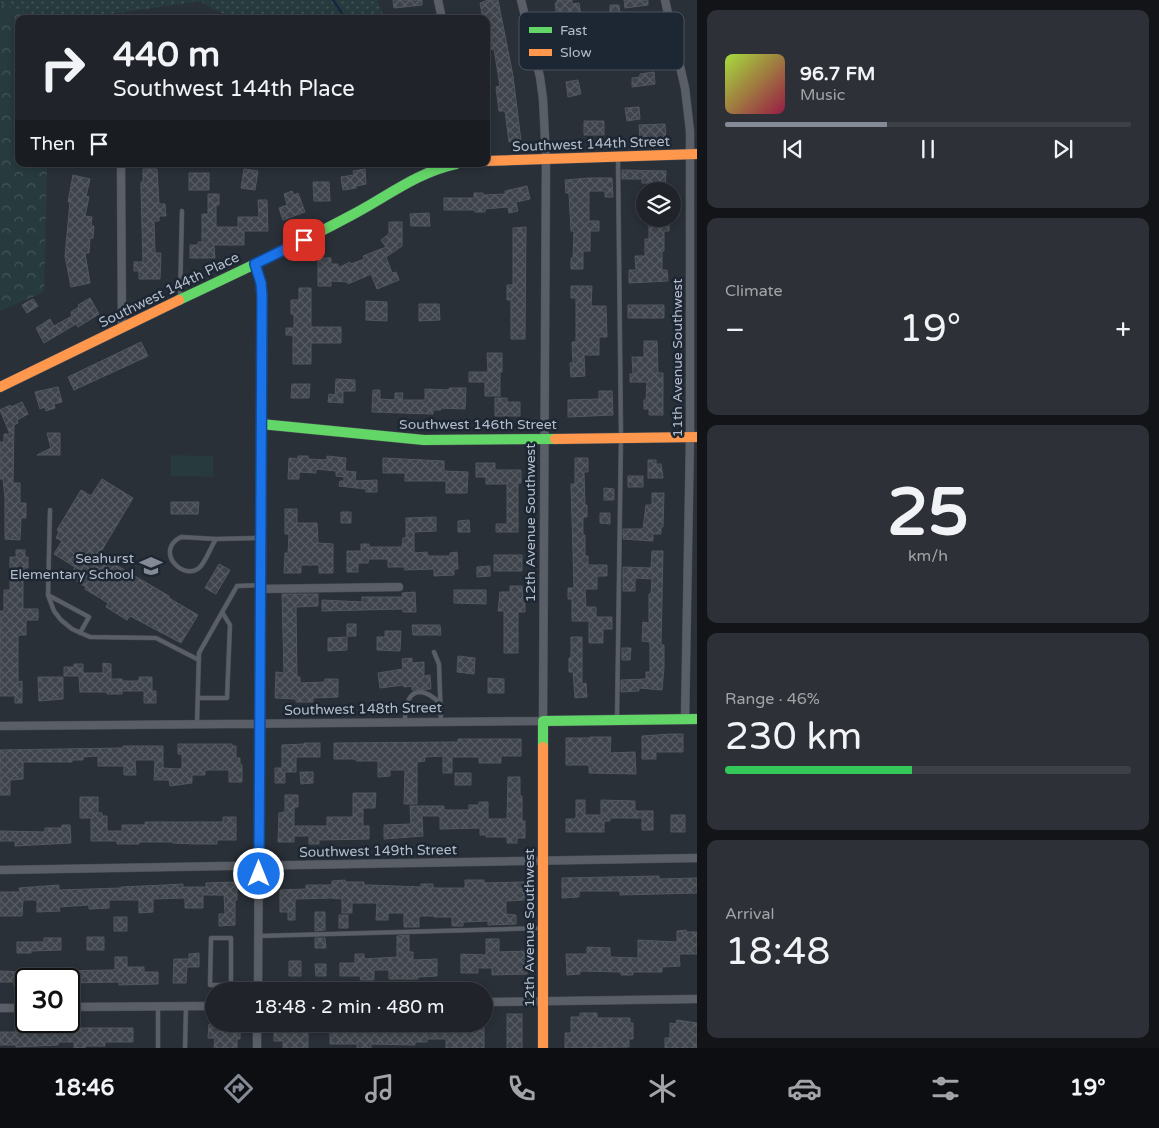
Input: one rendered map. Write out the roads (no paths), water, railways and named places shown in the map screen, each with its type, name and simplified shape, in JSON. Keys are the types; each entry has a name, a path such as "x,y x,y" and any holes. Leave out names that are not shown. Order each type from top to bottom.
{"street":[{"path":"438,0 441,15"},
{"name":"12th Avenue Southwest","path":"538,70 543,100 546,158 542,860 543,1048"},
{"name":"11th Avenue Southwest","path":"681,70 693,154 693,437 685,719"},
{"name":"Southwest 144th Street","path":"490,161 693,154"},
{"path":"121,167 122,328"},
{"name":"Southwest 144th Place","path":"0,387 344,220 406,185 421,174 442,167"},
{"path":"255,264 261,283 262,296 258,982"},
{"name":"Southwest 146th Street","path":"261,424 424,440 693,437"},
{"path":"260,586 398,587"},
{"name":"Southwest 148th Street","path":"0,726 543,722 696,718"},
{"name":"Southwest 149th Street","path":"0,870 696,858"},
{"path":"493,1002 696,999"},
{"path":"80,1007 205,1006"},
{"path":"0,1008 15,1008"},
{"path":"257,1032 257,1048"}],"lane":[{"path":"617,720 621,437 618,156"},
{"path":"180,300 182,211"},
{"path":"50,510 48,595 54,612 61,620 80,633 90,637 156,638 199,660"},
{"path":"216,539 196,570 189,572 173,563 170,552 172,544 181,537 216,539 261,538"},
{"path":"197,725 199,653 237,586 260,586"},
{"path":"48,595 90,617 80,633"},
{"path":"198,698 227,698 230,625 222,612"},
{"path":"434,652 439,664 442,722"},
{"path":"405,723 405,707 411,695 425,692 441,704"},
{"path":"258,936 542,928"},
{"path":"211,938 231,938 230,985 219,985 210,985 211,938"},
{"path":"185,1048 186,1006"},
{"path":"158,1007 158,1048"}],"waterway":[{"path":"333,0 343,15"}],"place":[{"name":"Seahurst Elementary School","path":"151,566"}]}
